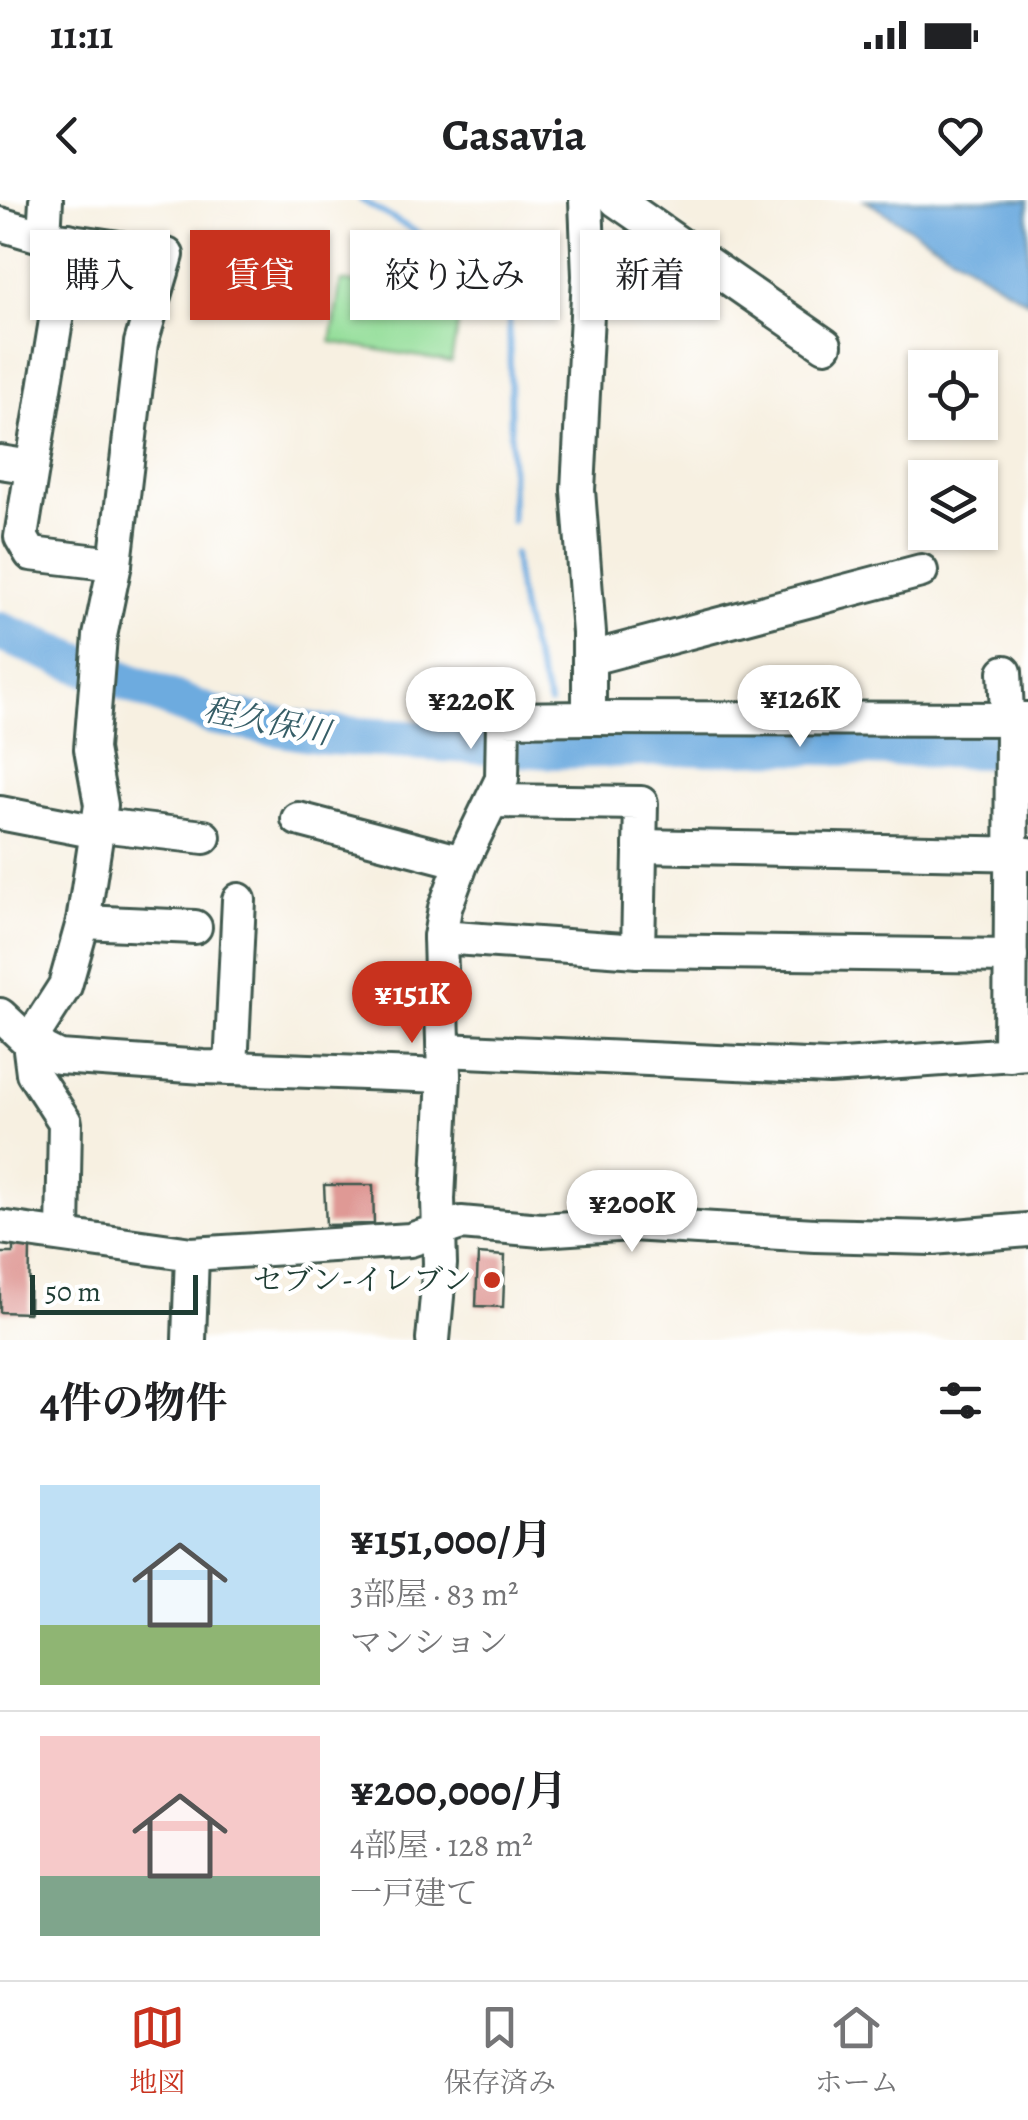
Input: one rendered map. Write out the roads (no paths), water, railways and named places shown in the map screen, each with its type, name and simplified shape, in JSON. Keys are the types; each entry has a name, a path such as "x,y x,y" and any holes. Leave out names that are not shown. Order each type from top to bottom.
{"street":[{"path":"46,200 54,230"},
{"path":"586,200 589,276 578,490 591,658 589,718"},
{"path":"616,200 824,344"},
{"path":"0,224 30,232"},
{"path":"41,320 16,464 21,537 31,554 115,564"},
{"path":"64,1235 65,1122 33,1073 29,1042 65,986 82,922 99,828 101,805 92,749 99,640 115,564 141,344 148,320"},
{"path":"591,658 920,571"},
{"path":"1005,672 1006,713 1017,722"},
{"path":"434,1340 440,1264 444,1063 440,937 445,908 462,862 497,790 502,719 1017,722"},
{"path":"0,1015 29,1042 59,1057 231,1068 444,1063 829,1066 1019,1054 1011,956 1020,854 1012,776 1017,722"},
{"path":"497,790 641,803 638,951"},
{"path":"0,813 99,828 204,837"},
{"path":"298,819 462,862"},
{"path":"640,846 1020,854"},
{"path":"231,1068 240,900"},
{"path":"82,922 195,927"},
{"path":"440,937 638,951 1011,956"},
{"path":"0,1228 192,1254 410,1240 461,1222 541,1230 631,1224 932,1238 1028,1230"},
{"path":"189,1340 192,1254"}],"water":[{"path":"865,200 1028,200 1028,302"}],"waterway":[{"path":"361,200 413,230"},
{"path":"509,320 512,521"},
{"path":"514,553 527,630 550,704"},
{"name":"程久保川","path":"0,632 211,715 328,735 553,749 774,744 1028,750"},
{"path":"558,733 562,749"}],"place":[{"name":"セブン-イレブン","path":"492,1280"}]}
